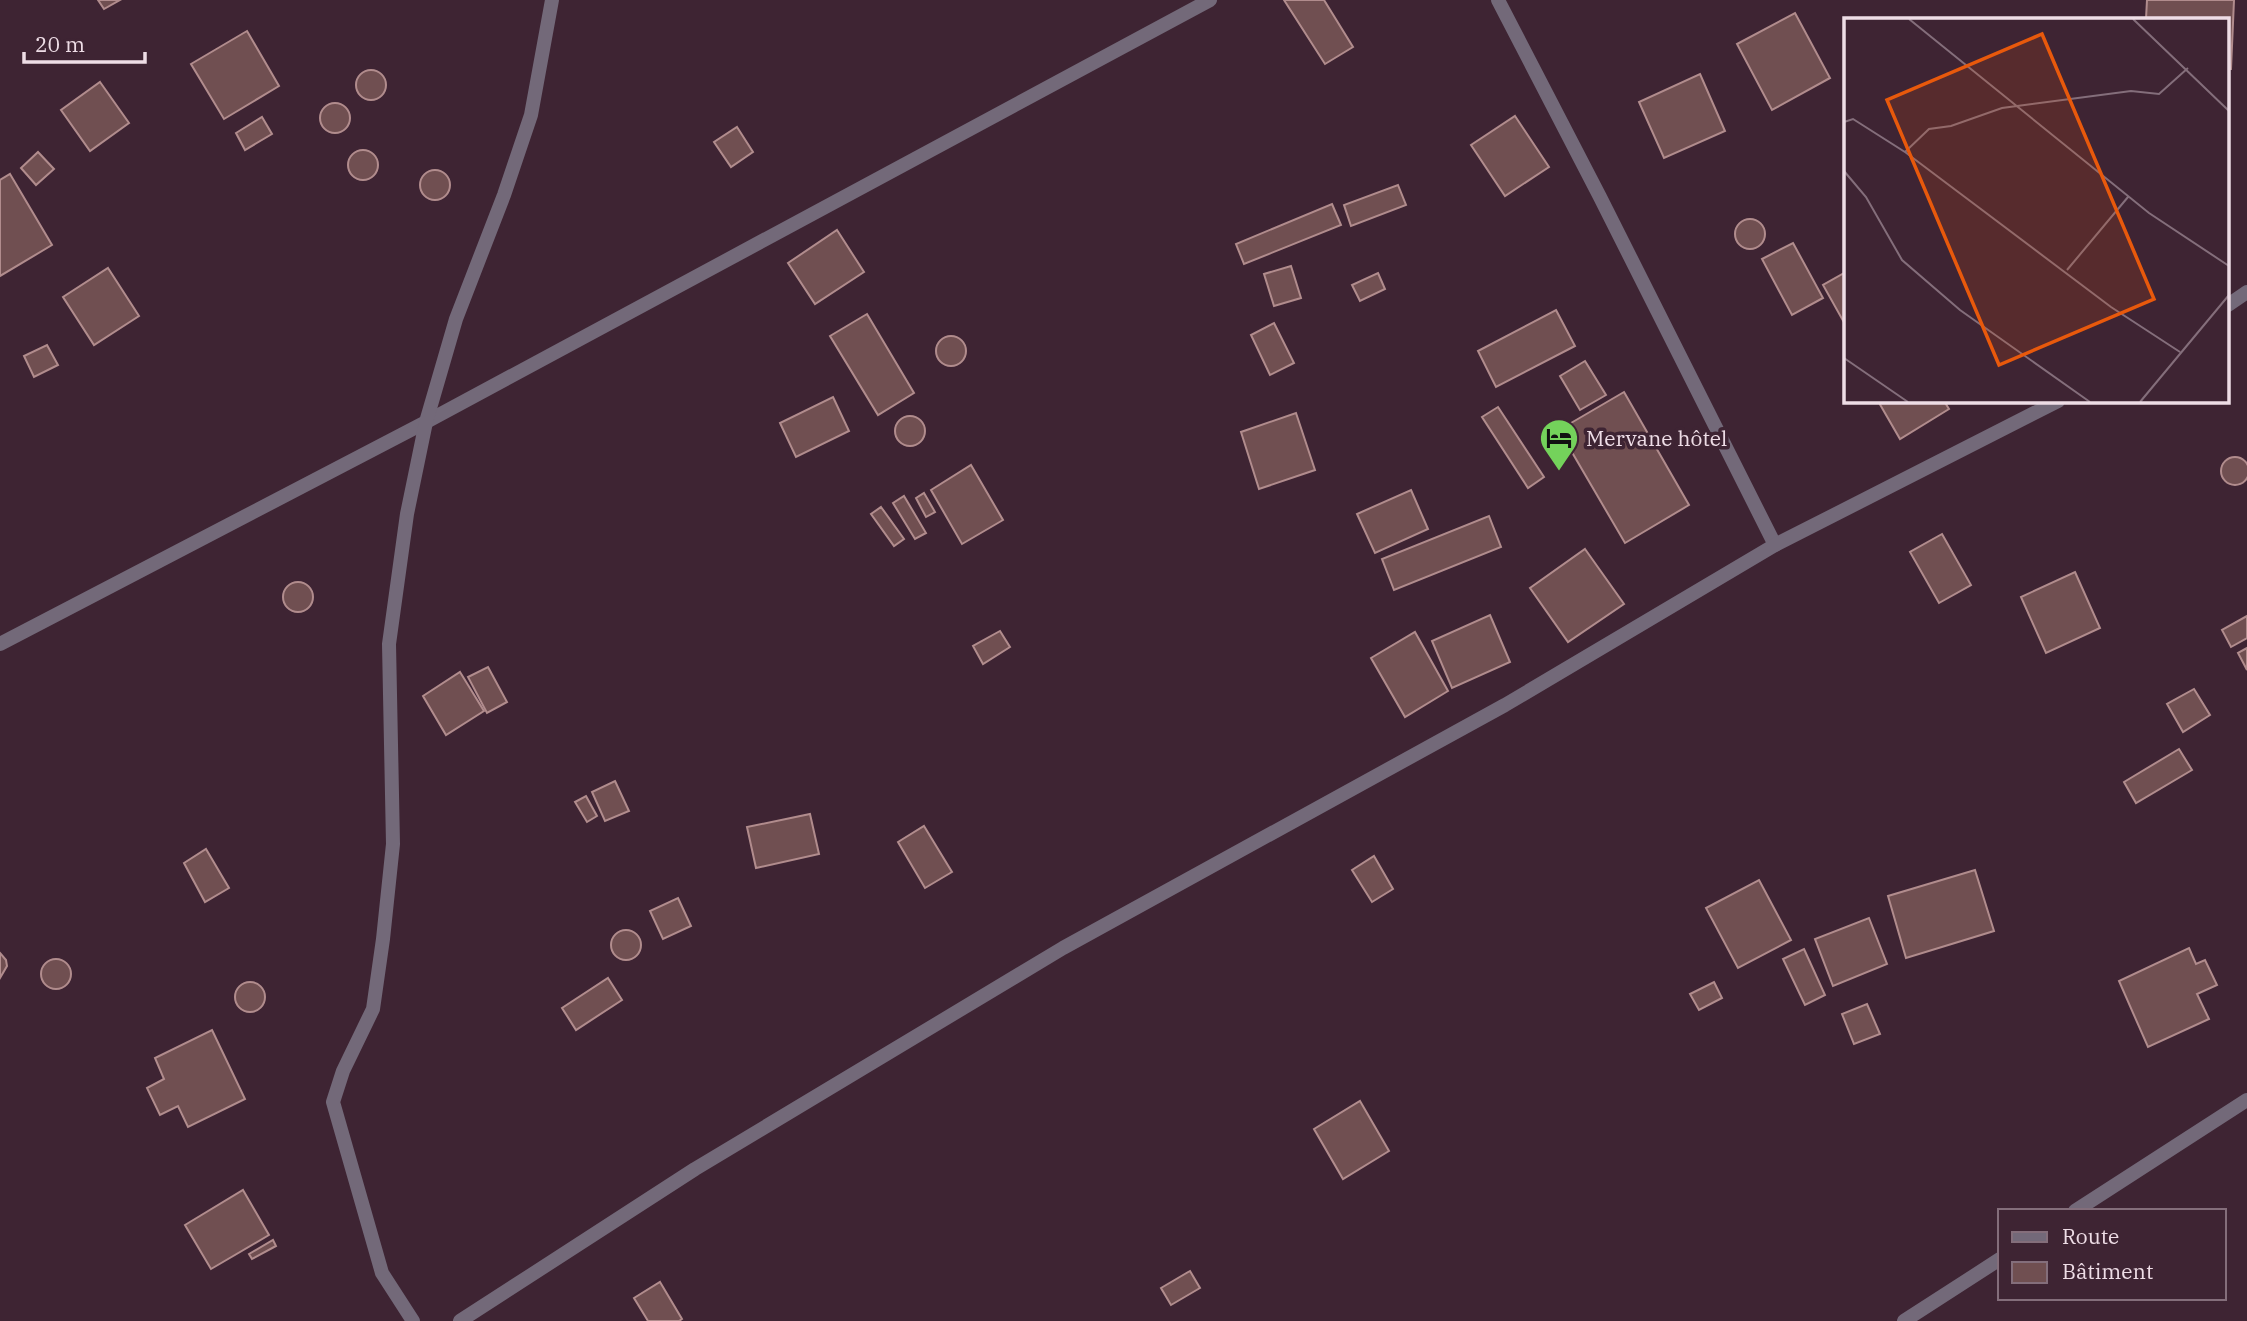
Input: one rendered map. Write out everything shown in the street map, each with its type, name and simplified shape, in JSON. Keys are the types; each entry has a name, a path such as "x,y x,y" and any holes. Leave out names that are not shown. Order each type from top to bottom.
{"street":[{"path":"413,1321 382,1273 333,1102 352,1051 373,1009 382,950 393,844 389,644 407,514 426,422 456,319 504,195 531,115 551,0"},
{"path":"0,644 426,422 1210,0"},
{"path":"1498,0 1775,545"},
{"path":"2230,304 2247,292"},
{"path":"460,1321 695,1168 1063,948 1506,705 1775,545 2056,402"},
{"path":"2078,1209 2247,1100"},
{"path":"1904,1321 1998,1260"}],"building":[{"path":"98,0 120,0 104,9"},
{"path":"1284,0 1324,0 1353,47 1325,64"},
{"path":"2147,0 2234,0 2231,69 2230,18 2146,18"},
{"path":"1795,13 1830,78 1772,110 1737,44"},
{"path":"247,31 279,86 224,119 191,64"},
{"path":"371,70 382,74 386,85 382,96 371,100 360,96 356,85 360,74"},
{"path":"1700,74 1725,131 1664,158 1639,102"},
{"path":"100,82 129,123 90,151 61,110"},
{"path":"335,103 346,107 350,118 346,129 335,133 324,129 320,118 324,107"},
{"path":"1515,116 1549,167 1505,196 1471,145"},
{"path":"262,117 272,134 245,150 236,133"},
{"path":"737,127 753,152 731,167 714,142"},
{"path":"363,150 374,154 378,165 374,176 363,180 352,176 348,165 352,154"},
{"path":"38,152 54,169 36,185 21,168"},
{"path":"435,170 446,174 450,185 446,196 435,200 424,196 420,185 424,174"},
{"path":"10,174 52,245 0,276 0,180"},
{"path":"1398,185 1406,205 1351,226 1344,205"},
{"path":"1332,204 1341,225 1244,264 1236,244"},
{"path":"1750,219 1761,223 1765,234 1761,245 1750,249 1739,245 1735,234 1739,223"},
{"path":"837,230 864,272 815,304 788,263"},
{"path":"1793,243 1823,298 1792,315 1762,259"},
{"path":"1291,266 1301,298 1274,306 1264,274"},
{"path":"108,268 139,316 94,345 63,297"},
{"path":"1378,273 1385,289 1360,301 1352,285"},
{"path":"1844,273 1844,322 1823,285"},
{"path":"1556,310 1575,346 1496,387 1478,351"},
{"path":"867,314 914,393 878,415 830,336"},
{"path":"1274,323 1294,363 1270,375 1251,335"},
{"path":"951,336 962,340 966,351 962,362 951,366 940,362 936,351 940,340"},
{"path":"47,345 58,365 34,377 24,356"},
{"path":"1585,361 1606,395 1580,410 1560,376"},
{"path":"1624,392 1689,505 1625,543 1559,430"},
{"path":"833,397 849,431 796,457 780,423"},
{"path":"1879,402 1945,402 1949,409 1900,439"},
{"path":"1498,407 1544,477 1528,488 1482,417"},
{"path":"1296,413 1315,470 1259,489 1241,432"},
{"path":"910,416 921,420 925,431 921,442 910,446 899,442 895,431 899,420"},
{"path":"2235,457 2245,461 2248,476 2245,481 2235,485 2225,481 2221,471 2225,461"},
{"path":"971,465 1003,520 962,544 931,490"},
{"path":"1411,490 1428,529 1375,553 1357,514"},
{"path":"924,493 935,512 926,517 916,498"},
{"path":"904,496 926,533 915,539 893,503"},
{"path":"881,507 904,539 894,546 871,514"},
{"path":"1489,516 1501,547 1394,590 1382,559"},
{"path":"1942,534 1971,585 1939,603 1910,552"},
{"path":"1585,549 1624,604 1568,642 1530,588"},
{"path":"2075,572 2100,628 2046,653 2021,597"},
{"path":"298,582 309,586 313,597 309,608 298,612 287,608 283,597 287,586"},
{"path":"1490,615 1510,662 1452,688 1432,641"},
{"path":"2247,616 2247,638 2231,647 2222,630"},
{"path":"1000,631 1010,647 983,664 973,646"},
{"path":"1415,632 1448,691 1405,717 1371,658"},
{"path":"2247,648 2247,670 2238,653"},
{"path":"488,667 507,702 487,713 468,677"},
{"path":"460,672 484,711 446,735 423,696"},
{"path":"2194,689 2210,715 2183,732 2167,704"},
{"path":"2179,749 2192,770 2136,803 2124,782"},
{"path":"615,781 629,811 605,821 592,792"},
{"path":"586,796 597,816 587,822 575,802"},
{"path":"810,814 819,854 756,868 747,827"},
{"path":"924,826 952,872 925,888 898,842"},
{"path":"206,849 229,888 205,902 184,863"},
{"path":"1374,856 1393,889 1372,902 1352,870"},
{"path":"1975,870 1994,931 1906,958 1888,896"},
{"path":"1759,880 1791,940 1738,968 1706,908"},
{"path":"678,898 691,926 663,939 650,911"},
{"path":"1869,918 1887,964 1833,986 1815,939"},
{"path":"626,930 637,934 641,945 637,956 626,960 615,956 611,945 615,934"},
{"path":"2189,948 2196,964 2205,960 2217,985 2197,994 2209,1019 2148,1047 2119,981"},
{"path":"1804,949 1825,995 1805,1005 1783,959"},
{"path":"0,953 7,966 0,978"},
{"path":"56,959 67,963 71,974 67,985 56,989 45,985 41,974 45,963"},
{"path":"608,978 622,1000 576,1030 562,1008"},
{"path":"250,982 261,986 265,997 261,1008 250,1012 239,1008 235,997 239,986"},
{"path":"1714,982 1722,998 1699,1010 1690,994"},
{"path":"1867,1004 1880,1034 1854,1044 1842,1014"},
{"path":"212,1030 245,1099 188,1127 178,1106 160,1115 147,1088 164,1079 155,1058"},
{"path":"1360,1101 1389,1151 1343,1179 1314,1129"},
{"path":"243,1190 269,1235 211,1269 185,1225"},
{"path":"273,1240 276,1246 252,1259 249,1254"},
{"path":"1190,1271 1200,1288 1171,1305 1161,1288"},
{"path":"660,1282 682,1319 679,1321 648,1321 634,1298"}],"place":[{"name":"Mervane hôtel","path":"1559,472"}]}
